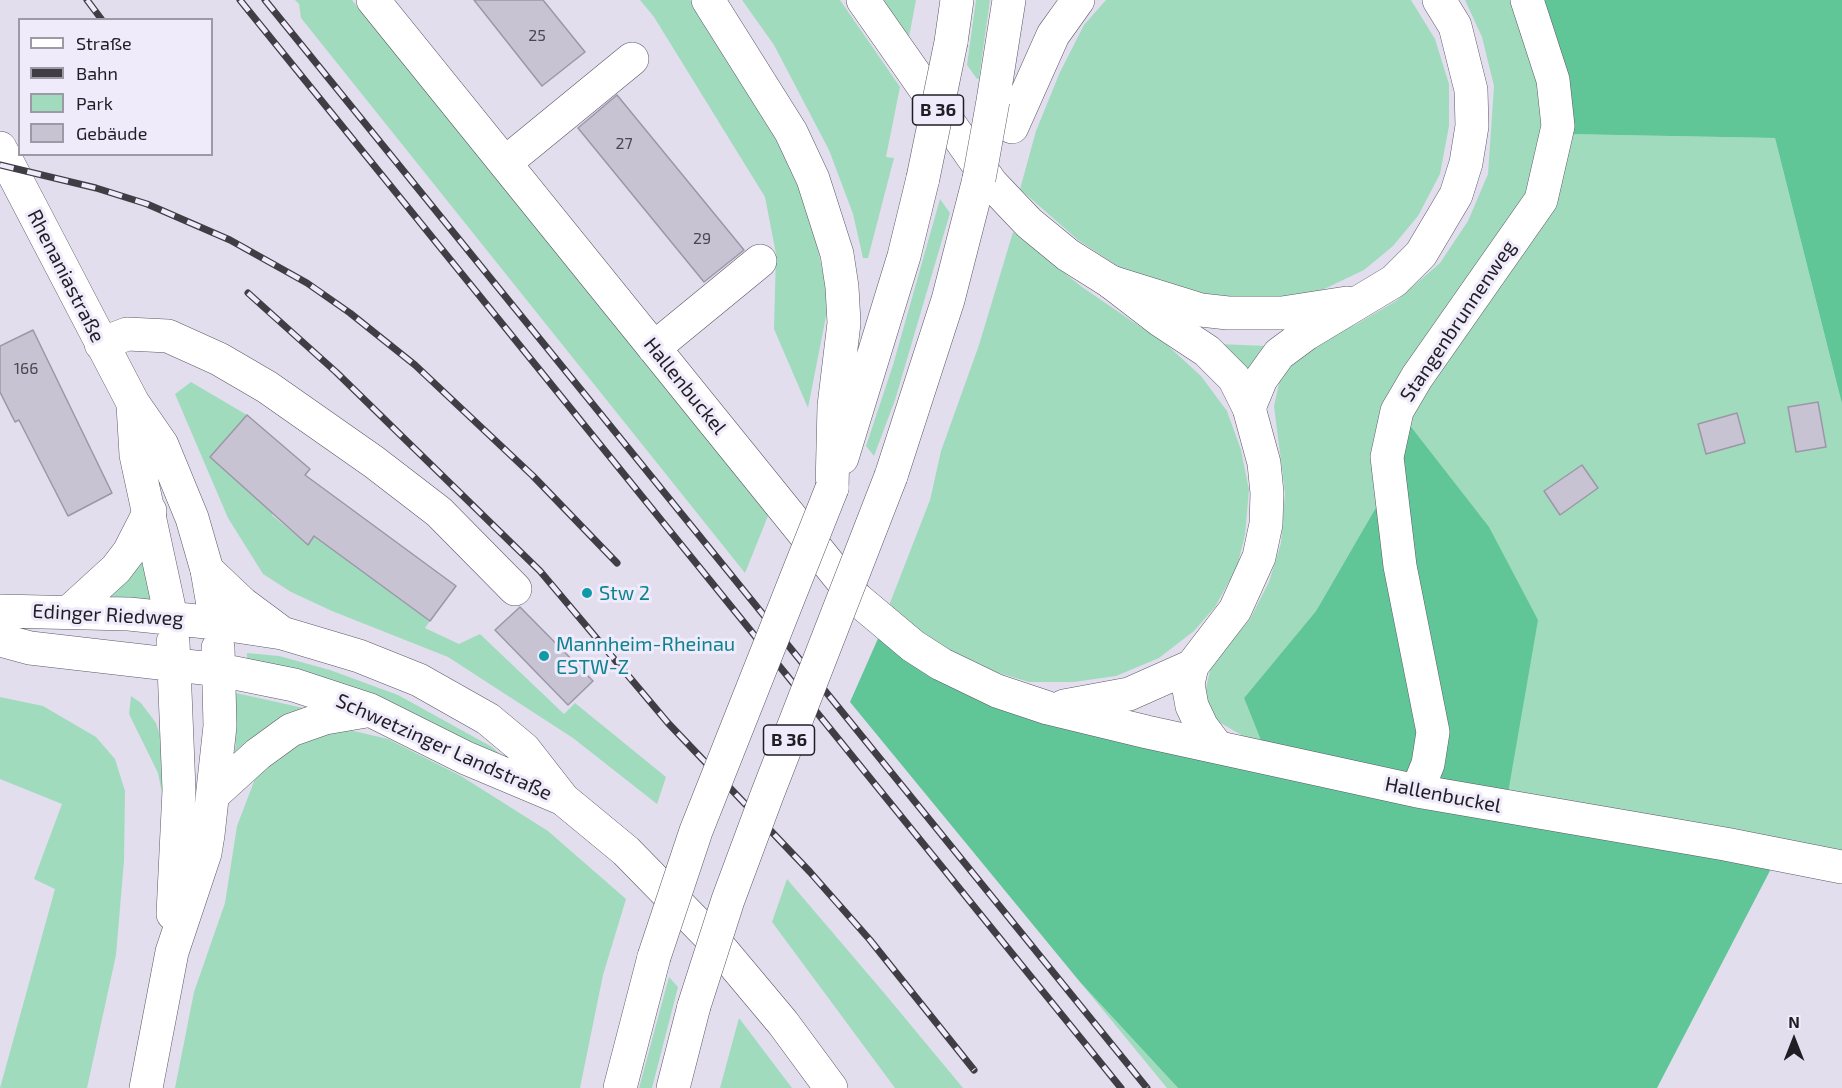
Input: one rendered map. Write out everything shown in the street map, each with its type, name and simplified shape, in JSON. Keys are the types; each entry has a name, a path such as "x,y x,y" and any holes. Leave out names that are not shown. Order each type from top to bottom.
{"main road":[{"name":"Hallenbuckel","path":"373,0 857,599 913,646 941,664 997,691 1048,708 1217,747 1417,791 1725,844 1842,867"},
{"path":"708,0 791,132 813,179 829,223 842,287 843,417"},
{"path":"863,0 991,183 1029,223 1068,255 1111,282 1160,320 1207,351 1234,378 1249,408 1264,463 1267,493 1266,524 1259,557 1235,610 1191,666 1188,684 1191,706 1202,727 1217,747"},
{"name":"B 36","path":"620,1088 654,957 700,820 832,488 843,417 904,256 923,178 951,42 957,0"},
{"name":"B 36","path":"673,1088 694,1006 728,900 891,476 948,300 979,179 1009,0"},
{"path":"979,179 1012,127 1053,35 1078,0"},
{"path":"1249,408 1266,371 1279,354 1306,334 1394,280 1421,254 1456,195 1466,163 1472,126 1471,90 1455,26 1439,0"},
{"name":"Stangenbrunnenweg","path":"1417,791 1428,764 1434,732 1400,566 1387,457 1397,411 1402,402 1541,200 1558,126 1554,80 1527,0"},
{"path":"505,163 632,59"},
{"name":"Rhenaniastraße","path":"0,148 133,403 162,445 192,518 207,570 216,622 220,670"},
{"path":"654,348 760,261"},
{"path":"1111,282 1201,310 1228,313 1282,313 1357,302"},
{"path":"101,344 127,334 168,336 219,359 267,387 374,462 439,513 515,589"},
{"name":"Rhenaniastraße","path":"133,403 136,455 171,617"},
{"path":"70,611 116,569 129,552 150,512"},
{"path":"207,570 243,604 282,633"},
{"name":"Edinger Riedweg","path":"0,611 70,611 171,617 282,633"},
{"path":"171,617 175,664 179,790 172,952"},
{"name":"Schwetzinger Landstraße","path":"282,633 359,656 419,680 488,719 524,749 563,799 626,851 716,943 783,1023 831,1088"},
{"name":"Edinger Riedweg","path":"0,640 30,648 175,664"},
{"name":"Schwetzinger Landstraße","path":"175,664 220,670 294,685 370,710 466,758 563,799"},
{"name":"Hallenbuckel","path":"1048,708 1129,694 1191,666"},
{"path":"146,1088 172,952 205,853 214,794 220,726 220,670"},
{"path":"214,794 258,754 291,730 325,718 370,710"}],"green space":[{"path":"295,0 352,0 770,511 745,573 301,18 299,4"},
{"path":"640,0 690,0 703,15 779,139 812,222 829,301 808,408 774,329 776,254 765,197 654,17"},
{"path":"742,0 840,0 900,87 886,157 894,158 868,258 863,258 853,214 829,150 774,45"},
{"path":"882,0 916,0 909,37"},
{"path":"976,0 990,0 979,78 977,79 967,65"},
{"path":"1106,0 1411,0 1435,39 1449,84 1449,126 1440,174 1418,216 1393,246 1364,270 1320,291 1282,300 1206,297 1162,285 1121,268 1078,240 1020,189 1036,131 1060,72 1084,25"},
{"path":"1465,0 1519,0 1543,69 1542,172 1426,354 1378,504 1316,611 1244,698 1264,748 1212,718 1205,693 1211,666 1250,619 1269,582 1281,543 1285,493 1274,406 1280,379 1296,356 1318,340 1355,325 1396,301 1440,263 1468,221 1488,174 1494,86 1482,37"},
{"path":"1532,0 1842,0 1842,404 1775,138 1565,134"},
{"path":"1565,134 1775,138 1842,404 1842,853 1508,793 1408,423"},
{"path":"940,199 950,213 895,400 874,456 866,446 893,365"},
{"path":"1013,232 1082,287 1167,345 1201,376 1227,411 1241,450 1249,490 1245,535 1237,567 1215,607 1194,631 1159,658 1116,676 1074,682 1029,682 972,665 947,652 888,608 930,500 941,451 979,345"},
{"path":"1219,344 1266,346 1249,381"},
{"path":"191,382 247,415 210,457 274,512 272,515 307,544 314,536 430,621 425,628 459,644 480,634 564,714 575,703 666,777 657,804 573,738 448,657 332,611 291,592 263,574 228,518 175,394"},
{"path":"1408,423 1489,527 1538,620 1508,793 1774,863 1657,1088 1178,1088 1080,982 850,702 880,634 941,681 1264,748 1244,698 1316,611 1378,504"},
{"path":"146,548 157,606 104,601"},
{"path":"247,653 279,656 330,670 398,695 492,747 514,766 247,659"},
{"path":"236,693 308,709 235,764"},
{"path":"131,696 141,703 156,723 164,748 165,809 158,773 129,714"},
{"path":"0,697 43,706 96,737 115,759 125,791 124,861 116,955 87,1088 0,1088 55,889 34,879 62,804 0,779"},
{"path":"345,729 388,739 461,776 548,831 626,899 603,975 580,1088 175,1088 194,992 225,903 237,826 258,771 305,736"},
{"path":"787,879 963,1088 895,1088 772,922"},
{"path":"669,977 678,987 652,1088 639,1088"},
{"path":"1080,982 1178,1088 1167,1088"},
{"path":"739,1018 792,1088 720,1088"}],"building":[{"path":"474,0 543,0 585,52 542,86"},
{"path":"617,95 744,250 704,282 578,128"},
{"path":"33,330 112,493 68,516 19,420 15,422 0,392 0,346"},
{"path":"1818,402 1826,447 1796,452 1788,407"},
{"path":"1737,413 1745,443 1706,454 1698,424"},
{"path":"247,415 310,469 305,475 456,586 430,621 314,536 308,545 210,457"},
{"path":"1582,465 1598,488 1560,515 1544,491"},
{"name":"Mannheim-Rheinau ESTW-Z","path":"520,607 593,681 568,705 495,630"}],"railway":[{"path":"87,0 100,18"},
{"path":"240,0 1121,1088"},
{"path":"265,0 1147,1088"},
{"path":"0,165 96,188 147,204 230,240 307,283 350,313 415,365 533,476 617,563"},
{"path":"248,293 336,372 540,571 668,723 810,872 870,940 974,1070"}],"place":[{"name":"Stw 2","path":"587,593"},
{"name":"Mannheim-Rheinau ESTW-Z","path":"544,656"}]}
